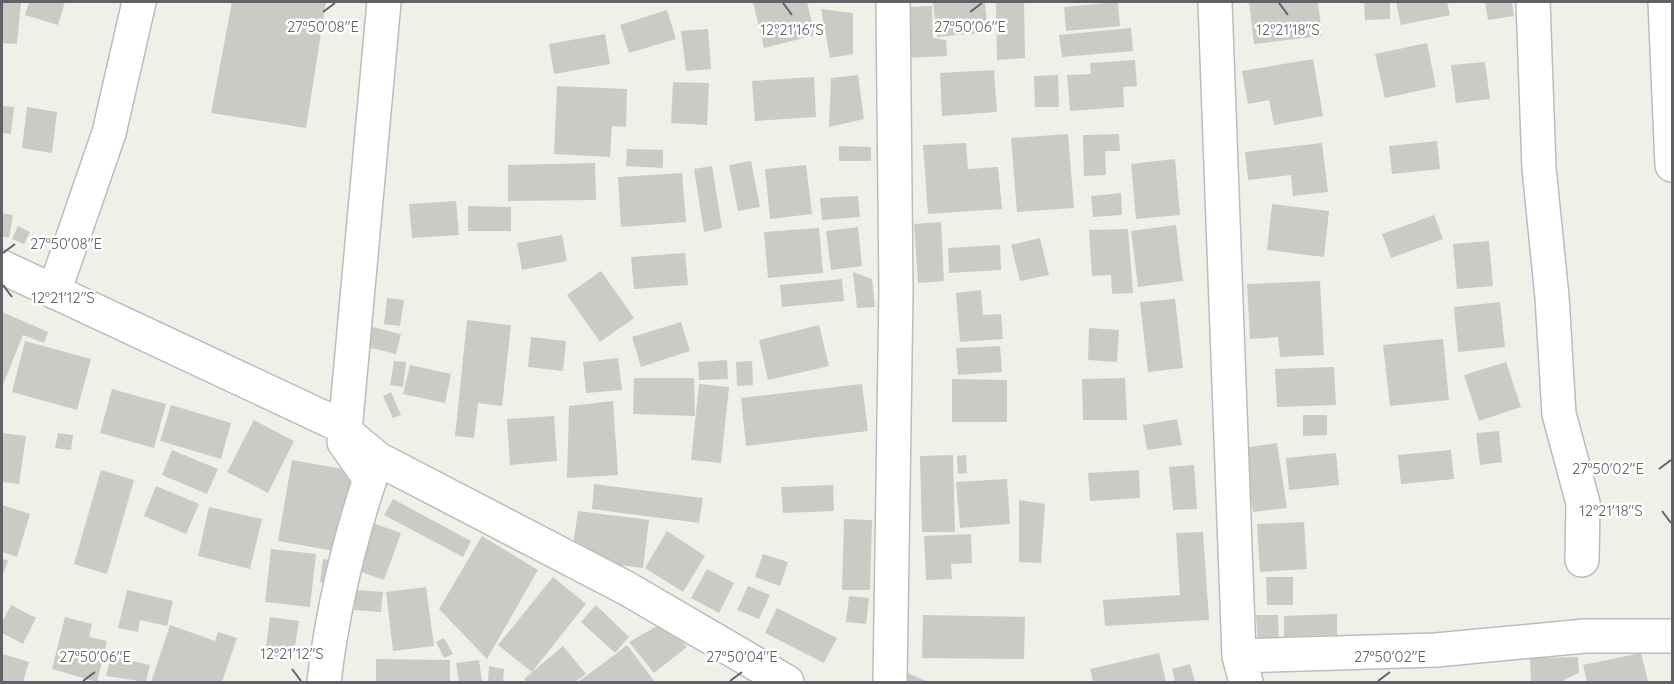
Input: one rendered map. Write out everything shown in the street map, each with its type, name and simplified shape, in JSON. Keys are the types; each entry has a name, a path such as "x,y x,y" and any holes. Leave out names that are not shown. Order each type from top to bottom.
{"street":[{"path":"54,292 109,133 139,2"},
{"path":"324,682 331,622 358,514 370,479 344,442 384,2"},
{"path":"890,682 896,291 893,2"},
{"path":"1215,2 1243,669 1585,636 1672,636"},
{"path":"1533,2 1539,168 1552,297 1559,414 1583,503 1582,560"},
{"path":"1665,2 1672,165"},
{"path":"2,267 335,423 378,459 626,588 788,682"}],"building":[{"path":"2,2 21,2 17,44 2,43"},
{"path":"29,2 65,2 58,25 25,15"},
{"path":"232,2 326,2 306,128 211,113"},
{"path":"753,2 807,2 815,35 764,48"},
{"path":"933,2 985,2 988,32 937,37"},
{"path":"996,2 1024,2 1025,58 997,60"},
{"path":"1118,2 1120,26 1066,31 1064,7"},
{"path":"1249,2 1318,2 1322,36 1254,44"},
{"path":"1364,2 1390,2 1390,19 1365,20"},
{"path":"1396,2 1447,2 1450,15 1401,25"},
{"path":"1485,2 1512,2 1514,16 1488,20"},
{"path":"932,6 933,38 946,40 947,56 905,58 903,7"},
{"path":"821,9 853,13 853,54 830,58"},
{"path":"667,10 676,39 629,53 620,25"},
{"path":"1131,28 1133,51 1062,57 1059,35"},
{"path":"708,29 711,69 686,71 681,31"},
{"path":"605,34 610,64 554,74 549,44"},
{"path":"1427,43 1436,87 1385,98 1375,54"},
{"path":"1313,59 1323,116 1274,125 1269,100 1248,104 1242,71"},
{"path":"1135,60 1137,86 1123,87 1124,107 1070,111 1067,75 1091,74 1090,63"},
{"path":"1485,62 1490,99 1456,103 1451,65"},
{"path":"994,70 997,112 942,116 940,73"},
{"path":"858,75 864,119 829,127 831,78"},
{"path":"1058,75 1059,107 1035,107 1034,76"},
{"path":"814,77 816,117 755,121 752,81"},
{"path":"673,82 709,83 707,125 671,123"},
{"path":"557,86 627,89 626,127 612,126 610,157 554,154"},
{"path":"2,106 14,107 11,134 2,133"},
{"path":"27,107 57,112 52,153 22,148"},
{"path":"1068,134 1074,208 1017,212 1011,138"},
{"path":"1119,134 1120,151 1105,151 1106,175 1084,176 1083,135"},
{"path":"1437,141 1440,169 1392,174 1389,146"},
{"path":"966,143 968,169 998,167 1002,209 928,214 923,145"},
{"path":"1322,143 1328,192 1293,196 1291,175 1248,180 1245,152"},
{"path":"839,146 871,147 871,161 839,161"},
{"path":"627,149 663,150 663,168 626,166"},
{"path":"1175,159 1180,215 1136,219 1131,164"},
{"path":"751,161 760,207 738,211 729,165"},
{"path":"595,163 596,200 508,201 508,165"},
{"path":"806,165 812,214 770,219 765,169"},
{"path":"712,166 722,228 704,232 694,169"},
{"path":"682,173 686,222 621,227 618,177"},
{"path":"1121,193 1122,215 1093,217 1091,196"},
{"path":"858,196 860,217 822,220 820,198"},
{"path":"456,201 459,235 412,238 409,204"},
{"path":"1272,204 1329,211 1324,257 1267,250"},
{"path":"468,206 511,207 511,231 468,231"},
{"path":"2,213 13,215 9,238 2,236"},
{"path":"1434,215 1443,239 1391,258 1382,234"},
{"path":"941,222 944,281 918,283 914,224"},
{"path":"1176,225 1183,281 1138,287 1131,231"},
{"path":"18,226 30,232 24,244 12,239"},
{"path":"858,227 862,266 831,270 826,231"},
{"path":"819,228 823,273 768,278 764,232"},
{"path":"1128,229 1133,293 1112,294 1111,275 1092,276 1089,230"},
{"path":"562,235 567,261 522,270 517,243"},
{"path":"1040,238 1049,275 1020,281 1011,245"},
{"path":"1489,241 1493,286 1457,289 1453,244"},
{"path":"1000,245 1001,270 949,273 948,248"},
{"path":"685,253 688,285 634,289 631,257"},
{"path":"601,271 634,318 600,342 567,295"},
{"path":"853,272 872,279 875,307 857,308"},
{"path":"842,279 844,301 782,307 780,285"},
{"path":"1320,281 1324,355 1280,357 1278,337 1250,339 1247,284"},
{"path":"981,290 983,315 1001,314 1003,339 960,342 956,293"},
{"path":"387,298 404,300 400,326 384,324"},
{"path":"1175,299 1183,368 1148,372 1140,302"},
{"path":"1500,302 1505,347 1458,352 1454,307"},
{"path":"2,312 48,332 44,343 23,335 2,387"},
{"path":"467,320 511,325 502,406 478,403 474,438 455,436"},
{"path":"681,322 690,351 641,367 632,337"},
{"path":"819,325 829,366 768,380 759,340"},
{"path":"372,327 401,334 396,354 367,347"},
{"path":"1089,328 1119,330 1117,362 1088,360"},
{"path":"531,337 566,341 563,371 528,367"},
{"path":"1443,339 1449,400 1390,406 1383,345"},
{"path":"25,341 91,359 77,410 12,392"},
{"path":"1000,346 1002,372 958,375 956,348"},
{"path":"618,358 622,390 586,393 583,362"},
{"path":"727,360 728,379 699,380 698,362"},
{"path":"394,361 406,362 403,387 390,385"},
{"path":"752,361 753,385 737,386 736,362"},
{"path":"1506,362 1521,407 1479,421 1464,375"},
{"path":"410,365 451,374 445,403 403,394"},
{"path":"1334,367 1336,405 1277,407 1275,369"},
{"path":"634,378 694,378 695,416 633,414"},
{"path":"1125,378 1127,420 1083,420 1082,379"},
{"path":"952,379 1007,380 1007,422 952,422"},
{"path":"699,384 729,387 721,463 691,460"},
{"path":"862,384 868,431 746,446 741,398"},
{"path":"112,389 166,404 154,448 100,433"},
{"path":"391,392 401,415 393,418 383,396"},
{"path":"613,401 618,475 567,478 569,406"},
{"path":"171,405 231,423 221,459 160,441"},
{"path":"1303,415 1327,415 1327,435 1303,436"},
{"path":"554,416 557,461 510,465 507,419"},
{"path":"1177,419 1182,445 1147,450 1143,425"},
{"path":"254,420 294,441 268,493 227,472"},
{"path":"1499,431 1502,462 1480,465 1476,433"},
{"path":"2,433 26,436 19,484 2,482"},
{"path":"58,433 73,435 71,450 55,448"},
{"path":"1277,443 1287,508 1253,512 1243,448"},
{"path":"172,450 218,469 207,494 162,475"},
{"path":"1451,450 1454,479 1401,484 1398,455"},
{"path":"1336,453 1339,485 1289,490 1286,458"},
{"path":"953,455 955,532 922,532 920,456"},
{"path":"966,455 967,473 958,474 957,456"},
{"path":"292,460 354,471 340,552 278,541"},
{"path":"1194,465 1197,509 1173,510 1169,467"},
{"path":"101,470 134,480 107,574 74,564"},
{"path":"1139,470 1140,498 1090,501 1088,473"},
{"path":"1007,479 1010,524 960,528 956,482"},
{"path":"594,484 703,498 699,523 592,509"},
{"path":"833,485 834,511 783,513 781,487"},
{"path":"156,486 199,504 186,534 144,516"},
{"path":"393,499 471,541 463,557 384,515"},
{"path":"1019,500 1045,504 1041,563 1019,562"},
{"path":"2,505 30,514 17,557 2,552"},
{"path":"209,507 262,519 250,569 198,556"},
{"path":"578,511 649,520 643,568 571,559"},
{"path":"844,519 872,520 870,590 842,590"},
{"path":"367,521 401,533 384,580 350,568"},
{"path":"1304,522 1307,569 1260,572 1257,524"},
{"path":"667,531 705,556 683,592 645,568"},
{"path":"1203,532 1209,620 1105,626 1103,600 1180,595 1176,533"},
{"path":"971,534 972,563 951,564 952,579 926,580 924,536"},
{"path":"482,536 538,570 487,659 439,609"},
{"path":"271,549 316,554 310,607 265,602"},
{"path":"763,554 788,562 780,586 755,577"},
{"path":"2,558 8,561 2,577"},
{"path":"323,559 337,561 334,584 320,582"},
{"path":"707,569 734,583 719,613 691,598"},
{"path":"553,577 586,604 532,672 498,645"},
{"path":"1266,577 1293,577 1293,605 1267,605"},
{"path":"748,586 770,595 759,619 737,610"},
{"path":"426,587 434,646 393,651 386,592"},
{"path":"127,590 173,601 167,626 140,620 138,632 118,628"},
{"path":"356,590 383,592 381,612 354,610"},
{"path":"849,596 869,598 866,624 846,622"},
{"path":"11,605 36,618 23,644 2,633 2,622"},
{"path":"596,605 629,637 615,653 581,622"},
{"path":"777,608 837,638 824,663 765,633"},
{"path":"1337,614 1337,635 1284,637 1284,616"},
{"path":"923,615 1025,617 1024,659 922,658"},
{"path":"1256,615 1278,615 1279,645 1258,646"},
{"path":"65,617 92,624 89,637 107,641 97,682 52,669"},
{"path":"270,617 299,621 293,659 265,655"},
{"path":"666,621 687,647 654,673 629,642"},
{"path":"170,625 215,641 218,632 237,638 222,682 151,682"},
{"path":"444,638 453,654 444,658 436,642"},
{"path":"627,645 655,682 578,682 617,653"},
{"path":"563,646 586,674 575,682 527,682 524,679"},
{"path":"1159,653 1166,682 1093,682 1090,669"},
{"path":"1641,653 1648,681 1587,682 1583,665"},
{"path":"2,654 29,662 23,682 2,682"},
{"path":"111,656 150,665 146,682 106,676"},
{"path":"1578,657 1579,673 1564,682 1531,682 1530,658"},
{"path":"376,659 450,660 450,682 376,682"},
{"path":"479,660 482,682 459,682 456,663"},
{"path":"1190,664 1195,682 1175,682 1172,669"},
{"path":"489,666 504,669 503,682 488,682"},
{"path":"907,673 929,682 903,682"}]}
